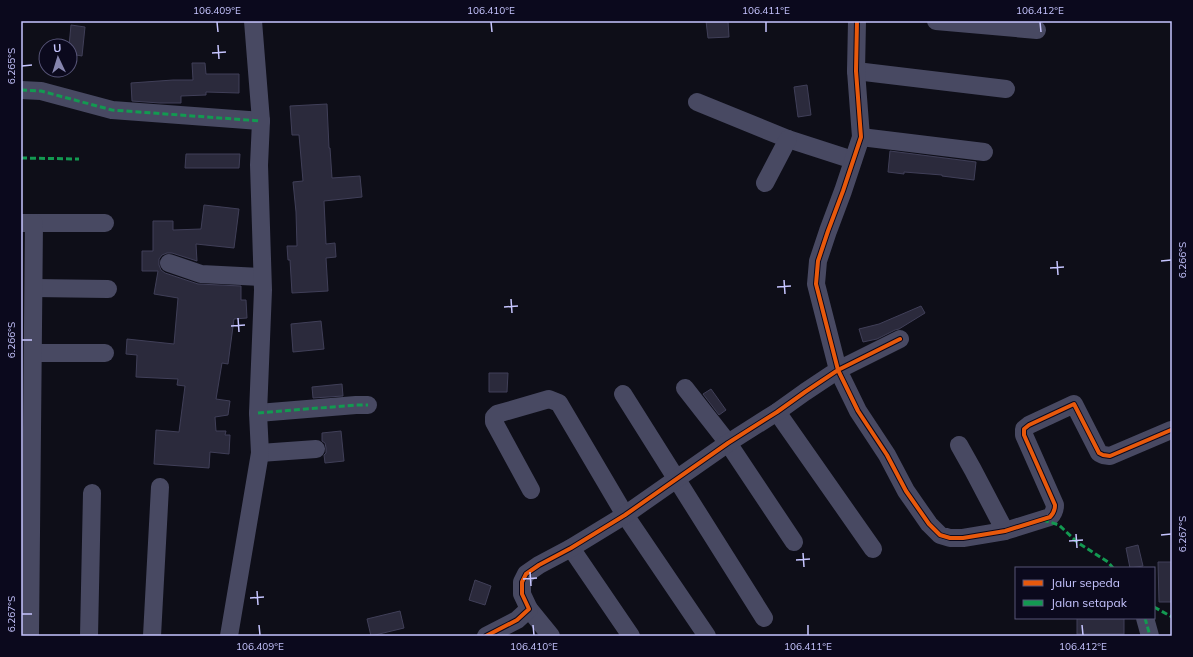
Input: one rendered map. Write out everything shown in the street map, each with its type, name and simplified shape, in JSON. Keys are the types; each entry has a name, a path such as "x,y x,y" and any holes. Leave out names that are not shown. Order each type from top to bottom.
{"street":[{"path":"229,636 260,453 258,413 262,276 259,165 261,121 254,21"},
{"path":"856,21 856,71 860,136 843,191 818,261 816,284 838,370 858,411 888,455 906,491 929,524 940,535 950,538 963,538 1005,531 1050,517 1055,510 1055,505 1024,435 1024,429 1029,425 1074,404 1099,453 1103,455 1110,456 1171,430"},
{"path":"936,21 1037,30"},
{"path":"856,71 1006,89"},
{"path":"21,90 41,90 112,110 261,121"},
{"path":"697,102 788,139 852,160"},
{"path":"860,136 984,152"},
{"path":"765,183 788,139"},
{"path":"30,636 26,431 33,353 34,288 28,223 105,223"},
{"path":"169,263 201,274 262,276"},
{"path":"34,288 108,289"},
{"path":"551,636 529,608 522,594 522,582 526,574 625,515 728,443 777,412 838,370 900,339"},
{"path":"33,353 105,353"},
{"path":"685,388 728,443 794,542"},
{"path":"623,394 764,618"},
{"path":"531,490 494,422 494,417 498,414 552,399 559,403 625,515 707,636"},
{"path":"258,413 368,405"},
{"path":"777,412 873,549"},
{"path":"959,445 1005,531"},
{"path":"260,453 316,449"},
{"path":"152,636 160,487"},
{"path":"89,636 92,493"},
{"path":"571,548 631,636"},
{"path":"486,636 517,620 529,608"},
{"path":"1145,619 1150,636"}],"building":[{"path":"706,21 728,21 729,37 708,38"},
{"path":"71,25 85,27 82,56 78,55 78,38 70,38"},
{"path":"192,63 205,63 206,74 239,74 239,93 206,92 206,95 181,96 181,103 132,101 131,83 193,80"},
{"path":"807,85 811,115 798,117 794,87"},
{"path":"327,104 332,178 360,176 362,197 324,201 326,244 335,243 336,257 326,258 328,291 292,293 290,260 288,260 287,246 297,246 293,182 303,181 299,135 292,135 290,106"},
{"path":"890,151 976,162 974,180 942,175 888,172"},
{"path":"186,154 240,154 239,168 185,168"},
{"path":"204,205 239,209 234,248 196,244 197,261 172,253 167,253 162,255 159,259 159,265 161,270 165,273 198,284 241,286 241,300 246,300 247,318 234,319 228,364 222,363 216,399 230,401 228,415 215,417 216,431 226,431 225,435 230,435 229,454 210,452 209,468 154,464 156,430 179,432 185,386 177,385 178,379 136,377 137,355 126,354 127,339 174,344 178,298 154,294 158,271 142,271 142,251 153,251 153,221 173,221 173,230 201,229"},
{"path":"921,306 925,313 899,329 877,339 863,342 859,329 879,324"},
{"path":"321,321 324,349 293,352 291,324"},
{"path":"489,373 508,373 507,392 489,392"},
{"path":"342,384 343,396 313,398 312,387"},
{"path":"711,389 726,410 719,415 703,394"},
{"path":"341,431 344,461 325,463 324,455 326,453 326,448 325,443 322,441 322,433"},
{"path":"1138,545 1143,566 1130,567 1126,548"},
{"path":"1158,562 1172,562 1172,602 1159,602"},
{"path":"475,580 491,586 485,605 469,600"},
{"path":"400,611 404,628 371,636 367,619"},
{"path":"1077,619 1124,619 1124,634 1077,634"}],"marked path":[{"path":"21,90 41,91 112,110 261,121"},
{"path":"21,158 79,159"},
{"path":"258,413 368,405"},
{"path":"1043,520 1059,525 1077,542 1108,562 1112,567"},
{"path":"1155,608 1172,617"},
{"path":"1145,619 1150,636"}],"cycle path":[{"path":"486,636 517,620 529,609 522,594 522,582 526,574 625,515 728,443 777,412 838,370 816,284 818,261 861,137 856,71 857,21"},
{"path":"900,339 838,370 858,411 887,455 906,491 929,524 940,535 950,538 963,538 1005,531 1050,517 1054,511 1055,505 1024,435 1024,429 1029,425 1074,404 1099,453 1103,455 1110,456 1171,430"}]}
